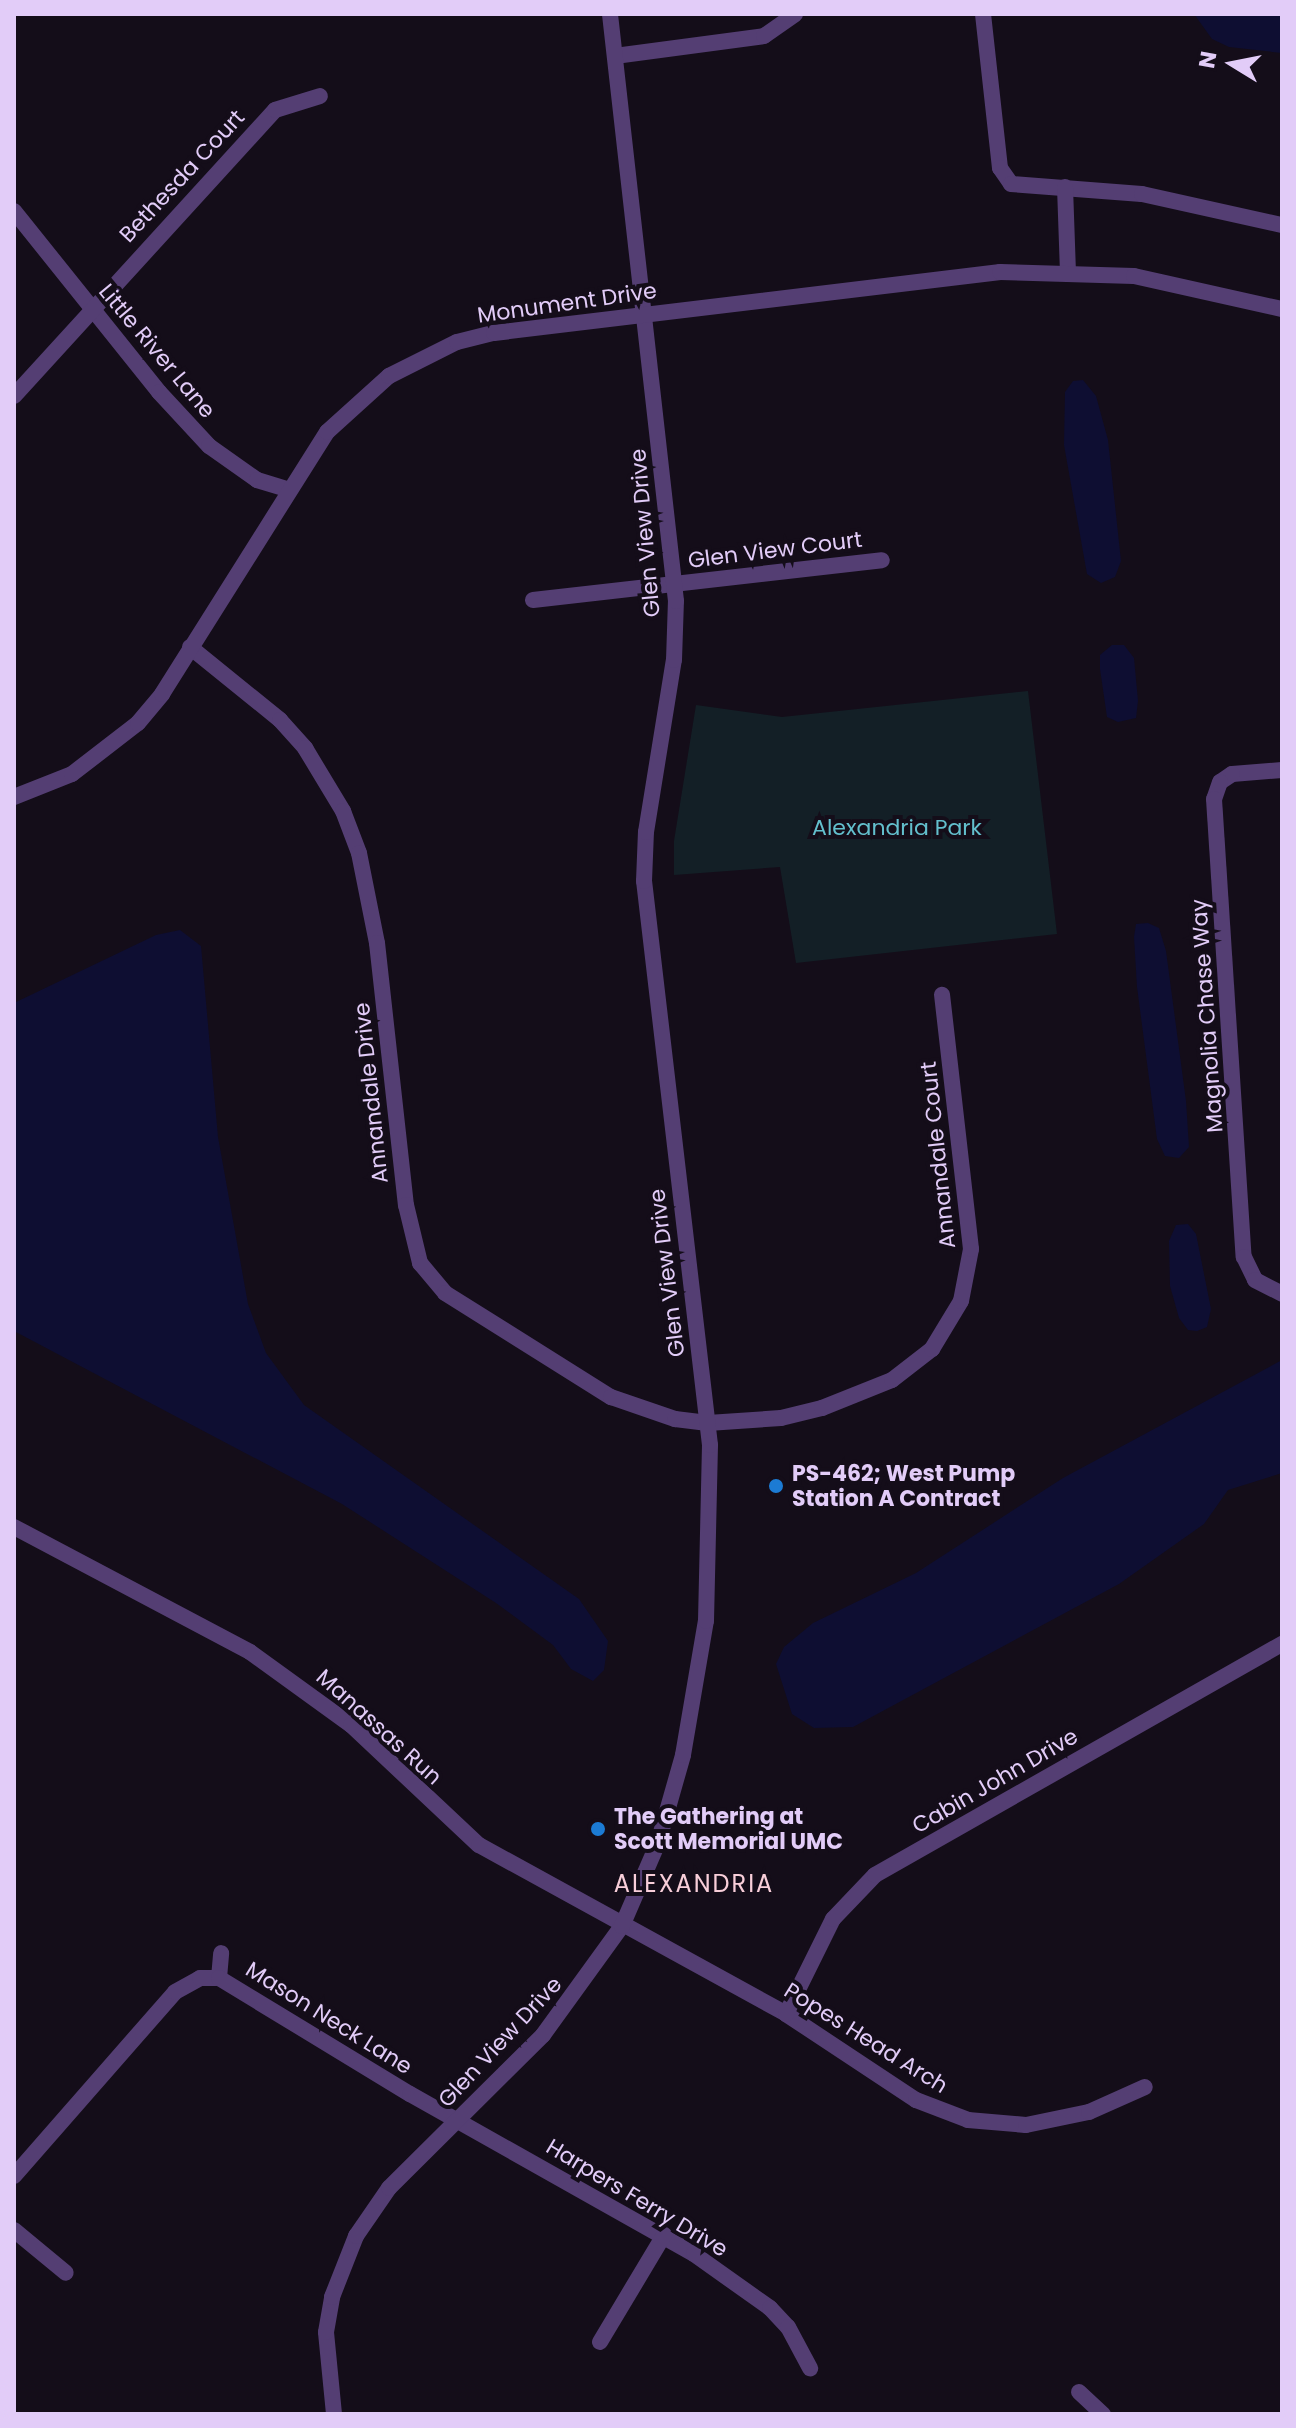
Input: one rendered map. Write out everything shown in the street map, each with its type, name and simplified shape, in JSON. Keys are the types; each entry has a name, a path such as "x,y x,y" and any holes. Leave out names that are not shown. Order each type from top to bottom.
{"street":[{"name":"Glen View Drive","path":"334,2414 326,2332 341,2269 356,2236 389,2188 543,2035 622,1926 658,1843 695,1696 710,1561 708,1423 644,881 650,808 674,660 674,584 610,14"},
{"path":"615,56 764,36 795,14"},
{"path":"983,14 1004,178 1020,187 1065,187 1197,204 1282,225"},
{"name":"Bethesda Court","path":"14,396 275,110 320,96"},
{"path":"1065,187 1068,271"},
{"name":"Little River Lane","path":"14,211 209,446 257,480 289,490"},
{"name":"Monument Drive","path":"14,797 52,784 104,753 162,694 327,432 359,399 422,356 494,333 1000,272 1068,271 1134,276 1282,309"},
{"name":"Glen View Court","path":"533,600 882,560"},
{"name":"Annandale Drive","path":"190,647 280,720 305,748 343,811 359,853 375,928 406,1205 420,1263 445,1293 611,1397 675,1419 708,1423"},
{"name":"Magnolia Chase Way","path":"1282,770 1232,774 1220,782 1214,799 1244,1257 1255,1280 1282,1294"},
{"name":"Annandale Court","path":"708,1423 781,1418 846,1400 911,1368 951,1322 966,1282 970,1216 942,995"},
{"name":"Manassas Run","path":"14,1527 250,1652 351,1725 479,1845 622,1926"},
{"name":"Cabin John Drive","path":"786,2014 833,1919 875,1875 1282,1644"},
{"name":"Popes Head Arch","path":"622,1926 786,2014 916,2100 968,2120 1052,2122 1145,2087"},
{"name":"Mason Neck Lane","path":"219,1978 221,1953"},
{"name":"Mason Neck Lane","path":"14,2176 175,1992 200,1978 219,1978 457,2120"},
{"name":"Harpers Ferry Drive","path":"457,2120 664,2235 770,2308 788,2327 810,2368"},
{"path":"14,2230 66,2273"},
{"path":"600,2342 664,2235"},
{"path":"1079,2392 1103,2414"}],"green space":[{"name":"Alexandria Park","path":"1028,691 1057,934 796,963 780,867 674,875 674,841 696,705 782,717"}],"shaded area":[{"path":"1194,14 1282,14 1282,53 1229,47 1212,39"},
{"path":"1083,380 1096,396 1108,440 1121,561 1115,577 1101,583 1087,574 1064,445 1065,392 1073,381"},
{"path":"1112,645 1124,645 1134,658 1138,701 1136,718 1118,722 1107,717 1100,669 1100,655"},
{"path":"1148,923 1159,928 1166,951 1186,1101 1189,1147 1179,1158 1165,1156 1157,1139 1137,987 1134,937 1136,924"},
{"path":"180,930 201,946 218,1137 248,1304 266,1353 304,1405 579,1599 608,1641 604,1670 593,1681 571,1669 553,1645 496,1603 342,1504 14,1331 14,1003 156,935"},
{"path":"1188,1224 1196,1234 1211,1309 1207,1327 1197,1331 1188,1330 1179,1318 1170,1286 1169,1241 1176,1225"},
{"path":"1282,1360 1282,1473 1228,1490 1204,1524 1119,1584 853,1727 814,1728 792,1714 776,1664 784,1647 813,1623 916,1573 1063,1478"}],"place":[{"name":"PS-462; West Pump Station A Contract","path":"776,1486"},
{"name":"The Gathering at Scott Memorial UMC","path":"598,1829"}],"district":[{"name":"ALEXANDRIA","path":"694,1884"}]}
